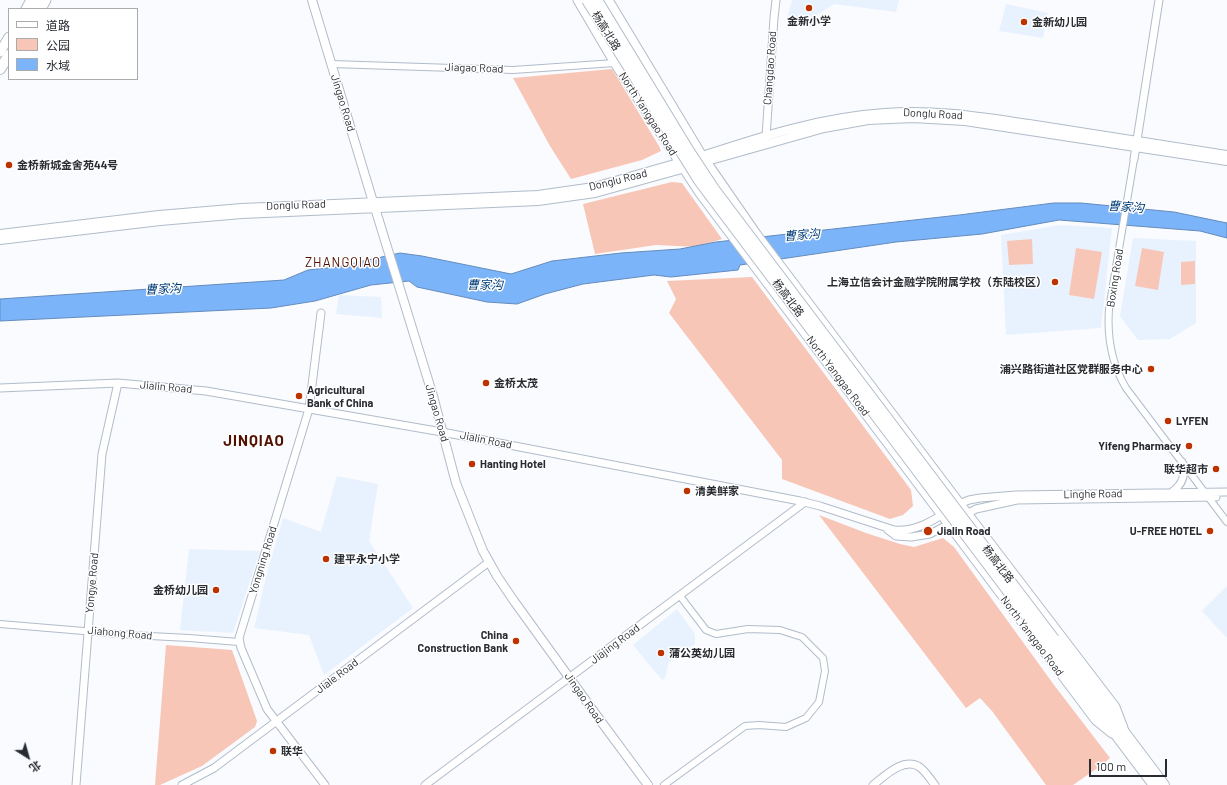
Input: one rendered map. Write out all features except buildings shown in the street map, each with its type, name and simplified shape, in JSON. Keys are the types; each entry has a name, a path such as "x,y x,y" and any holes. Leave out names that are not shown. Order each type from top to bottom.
{"highway":[{"name":"杨高北路","path":"587,0 700,182 1051,641"},
{"name":"杨高北路","path":"597,0 689,151 714,189 1051,641"},
{"path":"0,60 8,48"},
{"path":"0,69 8,56"},
{"name":"North Yanggao Road","path":"1051,641 1121,735 1154,785"},
{"name":"North Yanggao Road","path":"1121,735 1164,785"}],"main road":[{"name":"Jingao Road","path":"312,0 433,396 456,483 473,527 489,562 514,601 648,785"},
{"name":"North Yanggao Road","path":"578,0 615,63 700,193 1096,720 1121,735"},
{"name":"North Yanggao Road","path":"608,0 704,159 756,234 966,513 1115,707 1121,735"},
{"path":"0,52 8,39"},
{"path":"0,74 8,62"},
{"name":"Donglu Road","path":"704,159 766,137 836,119 867,114 913,111 966,115 1227,161"},
{"name":"Donglu Road","path":"0,240 198,217 557,193 681,166 824,128 868,120 934,118 966,121 1227,155"},
{"name":"Donglu Road","path":"0,234 197,211 286,205 374,205"}],"street":[{"name":"Changdao Road","path":"766,137 776,0"},
{"name":"Boxing Road","path":"1159,0 1109,316 1109,336 1112,357 1117,371 1126,388 1227,522"},
{"name":"Jiagao Road","path":"332,64 513,70 615,63"},
{"name":"Yongning Road","path":"239,642 240,633 309,409 321,313"},
{"name":"Jialin Road","path":"0,388 118,383 206,391 442,432 802,502 820,506 885,528 903,531 912,530 941,515 959,503"},
{"name":"Yongye Road","path":"76,785 102,454 118,383"},
{"path":"1172,492 1177,489 1183,480 1185,471 1182,462"},
{"name":"Linghe Road","path":"959,503 980,498 1016,495 1172,492 1227,497"},
{"name":"Linghe Road","path":"885,528 896,536 912,537 930,534 966,513 976,509 1017,500 1207,495 1227,492"},
{"name":"Jiajing Road","path":"569,676 680,596 802,502"},
{"name":"Jiajing Road","path":"425,785 802,502"},
{"name":"Jiale Road","path":"182,785 214,768 489,562"},
{"path":"664,785 745,726 760,725 786,727 806,718 820,702 825,670 823,658 802,637 780,630 748,629 716,634 706,630 680,596"},
{"name":"Jiahong Road","path":"0,624 239,642"},
{"path":"239,642 265,706 325,785"},
{"path":"873,785 898,766 907,764 918,766 936,785"}],"shaded area":[{"name":"金新小学","path":"792,0 899,0 896,12 834,4 808,21 787,18"},
{"name":"金新幼儿园","path":"1006,4 1048,13 1043,38 999,31"},
{"name":"上海立信会计金融学院附属学校（东陆校区）","path":"1060,225 1112,228 1101,328 1006,335 1001,235"},
{"path":"1133,238 1196,241 1196,323 1170,339 1138,340 1120,316"},
{"path":"339,295 381,297 382,318 336,314"},
{"name":"建平永宁小学","path":"337,476 378,484 369,541 413,608 324,675 309,635 254,628 266,577 283,518 321,532"},
{"name":"金桥幼儿园","path":"189,549 260,551 233,633 180,630"},
{"path":"1227,586 1227,638 1202,611"},
{"name":"蒲公英幼儿园","path":"677,609 695,634 695,644 669,662 665,678 662,680 633,645"}],"green space":[{"path":"612,69 661,151 642,160 571,179 550,146 513,78"},
{"path":"672,182 682,183 722,239 697,247 656,245 595,254 583,204"},
{"path":"1032,239 1033,264 1009,265 1007,241"},
{"path":"1076,248 1102,252 1094,299 1069,295"},
{"path":"1142,248 1164,252 1158,290 1135,286"},
{"path":"1195,261 1195,284 1181,285 1181,262"},
{"path":"752,277 911,490 913,506 903,515 890,519 782,479 782,460 669,313 676,299 667,281"},
{"path":"819,515 900,544 914,547 943,538 954,547 1054,685 1110,758 1073,785 1046,785 992,711 980,698 966,708"},
{"path":"166,645 232,650 257,721 255,727 202,766 160,785 155,785"}],"water":[{"name":"曹家沟","path":"1054,203 1081,203 1174,212 1227,223 1227,238 1200,231 1059,220 982,234 896,242 740,265 738,270 671,277 654,275 583,284 545,294 517,304 487,302 417,287 409,281 371,285 315,301 271,308 0,321 0,299 284,280 308,270 336,267 400,253 511,274 552,261 621,253 680,249 716,242"}],"place":[{"name":"金新小学","path":"809,8"},
{"name":"金新幼儿园","path":"1024,22"},
{"name":"金桥新城金舍苑44号","path":"9,165"},
{"name":"上海立信会计金融学院附属学校（东陆校区）","path":"1055,282"},
{"name":"浦兴路街道社区党群服务中心","path":"1151,369"},
{"name":"金桥太茂","path":"486,383"},
{"name":"Agricultural Bank of China","path":"299,396"},
{"name":"LYFEN","path":"1168,421"},
{"name":"Yifeng Pharmacy","path":"1189,446"},
{"name":"Hanting Hotel","path":"472,464"},
{"name":"联华超市","path":"1216,469"},
{"name":"清美鲜家","path":"687,491"},
{"name":"Jialin Road","path":"928,531"},
{"name":"U-FREE HOTEL","path":"1210,531"},
{"name":"建平永宁小学","path":"326,559"},
{"name":"金桥幼儿园","path":"216,590"},
{"name":"China Construction Bank","path":"516,641"},
{"name":"蒲公英幼儿园","path":"661,653"},
{"name":"联华","path":"273,751"}],"district":[{"name":"ZHANGQIAO","path":"343,263"},
{"name":"JINQIAO","path":"254,441"}]}
